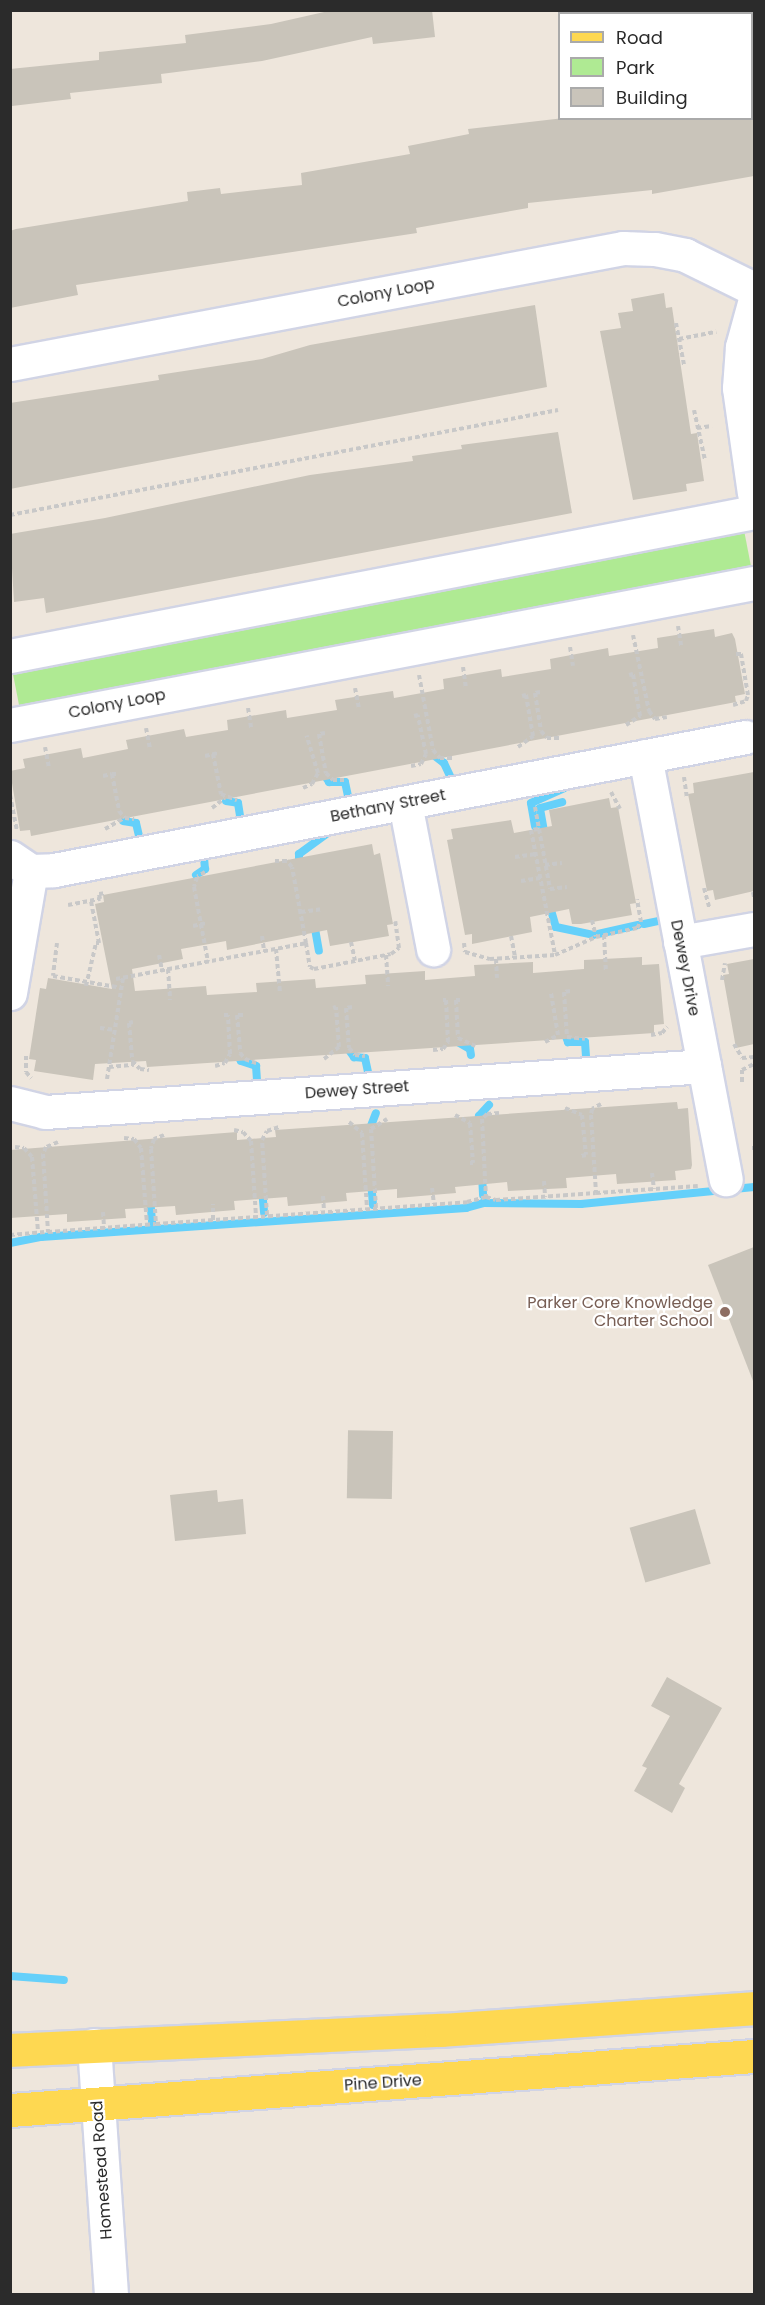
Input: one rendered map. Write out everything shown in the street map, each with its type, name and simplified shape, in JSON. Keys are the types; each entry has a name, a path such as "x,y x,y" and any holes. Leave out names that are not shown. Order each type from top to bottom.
{"main road":[{"path":"10,2050 441,2030 754,2008"},
{"name":"Pine Drive","path":"10,2110 754,2056"}],"street":[{"name":"Colony Loop","path":"10,364 623,248 655,249 685,255 754,289"},
{"path":"754,303 742,347 739,388 754,493"},
{"path":"10,656 754,512"},
{"name":"Colony Loop","path":"10,725 754,583"},
{"name":"Bethany Street","path":"21,855 54,870 745,737"},
{"name":"Dewey Drive","path":"645,756 726,1179"},
{"path":"405,803 433,949"},
{"path":"10,993 21,855"},
{"path":"680,942 754,929"},
{"name":"Dewey Street","path":"10,1103 45,1113 704,1066"},
{"name":"Homestead Road","path":"94,2045 111,2295"}],"path":[{"path":"676,323 684,365"},
{"path":"679,339 716,332"},
{"path":"10,515 558,410"},
{"path":"694,410 705,460"},
{"path":"698,428 712,426"},
{"path":"633,631 650,714 655,718 667,717"},
{"path":"679,636 681,646"},
{"path":"733,705 746,701 748,695 741,654 736,654"},
{"path":"571,656 573,666"},
{"path":"419,672 435,754 453,758"},
{"path":"641,673 647,672"},
{"path":"626,725 640,716 633,674 629,675"},
{"path":"464,676 466,687"},
{"path":"540,692 534,693 541,731 547,738 560,738"},
{"path":"518,747 533,736 526,695 522,696"},
{"path":"357,696 359,709"},
{"path":"426,714 433,713"},
{"path":"411,766 421,764 426,754 418,715 414,716"},
{"path":"249,718 251,728"},
{"path":"325,733 319,734 327,776 333,780 344,780"},
{"path":"303,788 312,784 318,773 307,736"},
{"path":"148,737 150,748"},
{"path":"205,756 215,754 220,792 225,798 237,800"},
{"path":"46,756 49,767"},
{"path":"104,776 114,774 118,811 124,818"},
{"path":"602,792 614,794 620,809"},
{"path":"12,794 21,855"},
{"path":"212,808 225,798"},
{"path":"546,803 534,805 550,889 567,887"},
{"path":"112,826 124,818 134,819"},
{"path":"538,828 531,830 555,955"},
{"path":"515,857 536,854"},
{"path":"274,861 291,865 310,967 314,969 387,955 399,948 395,921"},
{"path":"545,865 562,863"},
{"path":"206,872 197,877 194,887 204,924 208,962"},
{"path":"521,881 540,878"},
{"path":"753,892 754,897"},
{"path":"68,905 100,899 99,894 106,893"},
{"path":"462,933 465,952 496,959 555,955 596,937 639,927 637,899"},
{"path":"87,984 101,942 91,901"},
{"path":"301,912 323,909"},
{"path":"592,920 596,937"},
{"path":"193,926 204,924"},
{"path":"604,935 606,970"},
{"path":"262,936 264,951"},
{"path":"511,936 515,957"},
{"path":"351,942 355,961"},
{"path":"57,943 53,976 87,984 122,988"},
{"path":"116,979 306,943"},
{"path":"276,949 280,993"},
{"path":"159,955 162,971"},
{"path":"387,955 388,986"},
{"path":"496,959 497,978"},
{"path":"168,969 170,1000"},
{"path":"104,1086 123,978"},
{"path":"570,991 564,992 567,1037 585,1039"},
{"path":"545,1042 558,1035 551,993"},
{"path":"433,1050 443,1048 448,1042 446,1000 442,1000"},
{"path":"460,1000 456,1000 458,1036 475,1046"},
{"path":"324,1059 339,1047 336,1007 333,1008"},
{"path":"351,1007 346,1008 349,1048 355,1055 364,1056"},
{"path":"215,1066 225,1063 230,1054 228,1015 224,1015"},
{"path":"243,1015 237,1015 240,1053 256,1063"},
{"path":"133,1022 129,1023 134,1065"},
{"path":"100,1028 115,1030"},
{"path":"734,1044 742,1058 754,1057"},
{"path":"26,1056 27,1074 37,1081"},
{"path":"742,1082 742,1070 754,1064"},
{"path":"109,1067 134,1065 149,1070"},
{"path":"596,1193 596,1155 591,1112 597,1106 607,1104"},
{"path":"565,1108 582,1115 586,1155 581,1156"},
{"path":"486,1197 487,1162 482,1119 499,1113"},
{"path":"455,1115 470,1123 473,1162 470,1163"},
{"path":"376,1208 376,1170 371,1129 387,1119"},
{"path":"345,1122 361,1130 367,1208"},
{"path":"267,1215 267,1177 263,1138 279,1127"},
{"path":"234,1130 243,1131 251,1141 251,1178 256,1217"},
{"path":"156,1224 156,1186 151,1146 157,1137 168,1134"},
{"path":"124,1138 134,1139 141,1147 142,1186 147,1224"},
{"path":"48,1232 43,1154 48,1145 58,1143"},
{"path":"754,1146 754,1152"},
{"path":"15,1147 24,1148 32,1157 33,1196 38,1232"},
{"path":"652,1173 654,1189"},
{"path":"544,1181 545,1197"},
{"path":"10,1235 434,1204 486,1197 496,1200 693,1187"},
{"path":"432,1188 434,1204"},
{"path":"323,1196 324,1211"},
{"path":"213,1204 213,1220"},
{"path":"103,1212 104,1228"}],"green space":[{"path":"734,11 754,11 753,48 753,12"},
{"path":"743,525 752,571 21,713 12,667"}],"building":[{"path":"333,10 432,10 435,37 373,44 372,37 262,61 161,74 162,83 70,93 71,99 12,106 10,69 99,60 99,52 186,43 185,35 271,24"},
{"path":"754,118 754,176 652,194 652,190 528,203 528,208 416,228 417,233 76,285 78,295 10,308 10,231 188,201 187,192 220,188 221,194 302,185 301,173 410,154 408,146 469,134 468,129 558,119 753,120"},
{"path":"664,293 666,308 672,307 691,434 697,433 704,481 686,484 687,491 633,500 600,331 621,328 618,313 633,311 631,299"},
{"path":"535,305 547,387 10,489 10,403 159,380 158,375 262,359 310,345"},
{"path":"558,432 572,513 46,613 44,598 14,602 10,534 105,518 310,475 413,461 412,456 462,449 461,445"},
{"path":"714,629 715,637 732,633 735,639 745,694 735,696 736,702 31,836 30,830 20,831 10,771 25,768 23,759 81,748 83,758 128,749 126,740 184,729 186,737 228,730 227,720 286,710 287,718 337,710 335,700 393,691 394,698 444,689 443,679 501,669 502,677 551,669 550,659 608,648 609,656 658,648 657,638"},
{"path":"754,772 754,891 715,900 713,890 707,891 688,794 694,793 693,783"},
{"path":"609,798 611,808 618,807 636,903 630,904 632,915 572,924 569,909 530,917 532,932 472,944 472,934 465,935 447,840 453,839 451,829 511,820 514,833 552,826 549,810"},
{"path":"372,844 374,855 380,853 393,924 387,925 389,936 330,946 327,930 227,950 226,941 181,949 183,959 132,969 135,991 206,986 207,995 257,992 256,983 315,979 316,988 366,984 365,975 425,971 425,980 475,976 474,965 533,962 533,973 584,969 584,960 642,957 642,965 659,964 664,1024 654,1025 654,1033 147,1067 146,1061 95,1064 93,1080 34,1071 36,1060 29,1059 40,988 46,989 48,978 112,989 95,904 104,902 103,895"},
{"path":"754,959 754,1044 736,1048 723,975 729,974 727,964"},
{"path":"677,1102 678,1109 688,1108 692,1165 691,1169 675,1171 676,1180 617,1184 616,1174 566,1178 567,1188 508,1191 507,1182 455,1187 456,1193 397,1198 397,1189 346,1193 347,1201 288,1206 287,1197 234,1201 235,1210 176,1215 175,1206 125,1209 126,1218 67,1222 67,1214 10,1218 10,1150 237,1132 237,1140 276,1137 275,1130"},
{"path":"754,1247 754,1381 753,1381 708,1265"},
{"path":"348,1430 393,1431 392,1499 347,1498"},
{"path":"217,1490 218,1502 243,1499 246,1534 175,1541 170,1495"},
{"path":"695,1509 711,1564 645,1583 630,1528"},
{"path":"667,1677 722,1708 679,1784 685,1788 672,1813 634,1791 647,1768 642,1766 670,1716 651,1706"}],"waterway":[{"path":"431,753 444,763 450,776"},
{"path":"323,773 329,782 345,782 348,796"},
{"path":"535,826 531,803 564,788"},
{"path":"226,801 238,803 240,816"},
{"path":"545,837 540,808 562,802"},
{"path":"123,821 136,823 139,836"},
{"path":"299,868 299,854 328,833"},
{"path":"196,875 205,869 204,857"},
{"path":"549,903 556,927 593,935"},
{"path":"644,924 658,921"},
{"path":"314,923 319,951"},
{"path":"598,934 638,925"},
{"path":"564,1031 568,1042 585,1042 586,1056"},
{"path":"456,1041 470,1049 471,1055"},
{"path":"346,1046 354,1057 365,1058 368,1072"},
{"path":"236,1053 241,1061 256,1066 257,1079"},
{"path":"479,1124 479,1116 489,1105"},
{"path":"369,1131 376,1113"},
{"path":"482,1175 483,1195"},
{"path":"371,1182 373,1205"},
{"path":"10,1243 41,1237 466,1208 483,1203 581,1204 754,1187"},
{"path":"262,1189 264,1213"},
{"path":"150,1198 152,1222"},
{"path":"10,1976 64,1980"}],"place":[{"name":"Parker Core Knowledge Charter School","path":"725,1312"}]}
